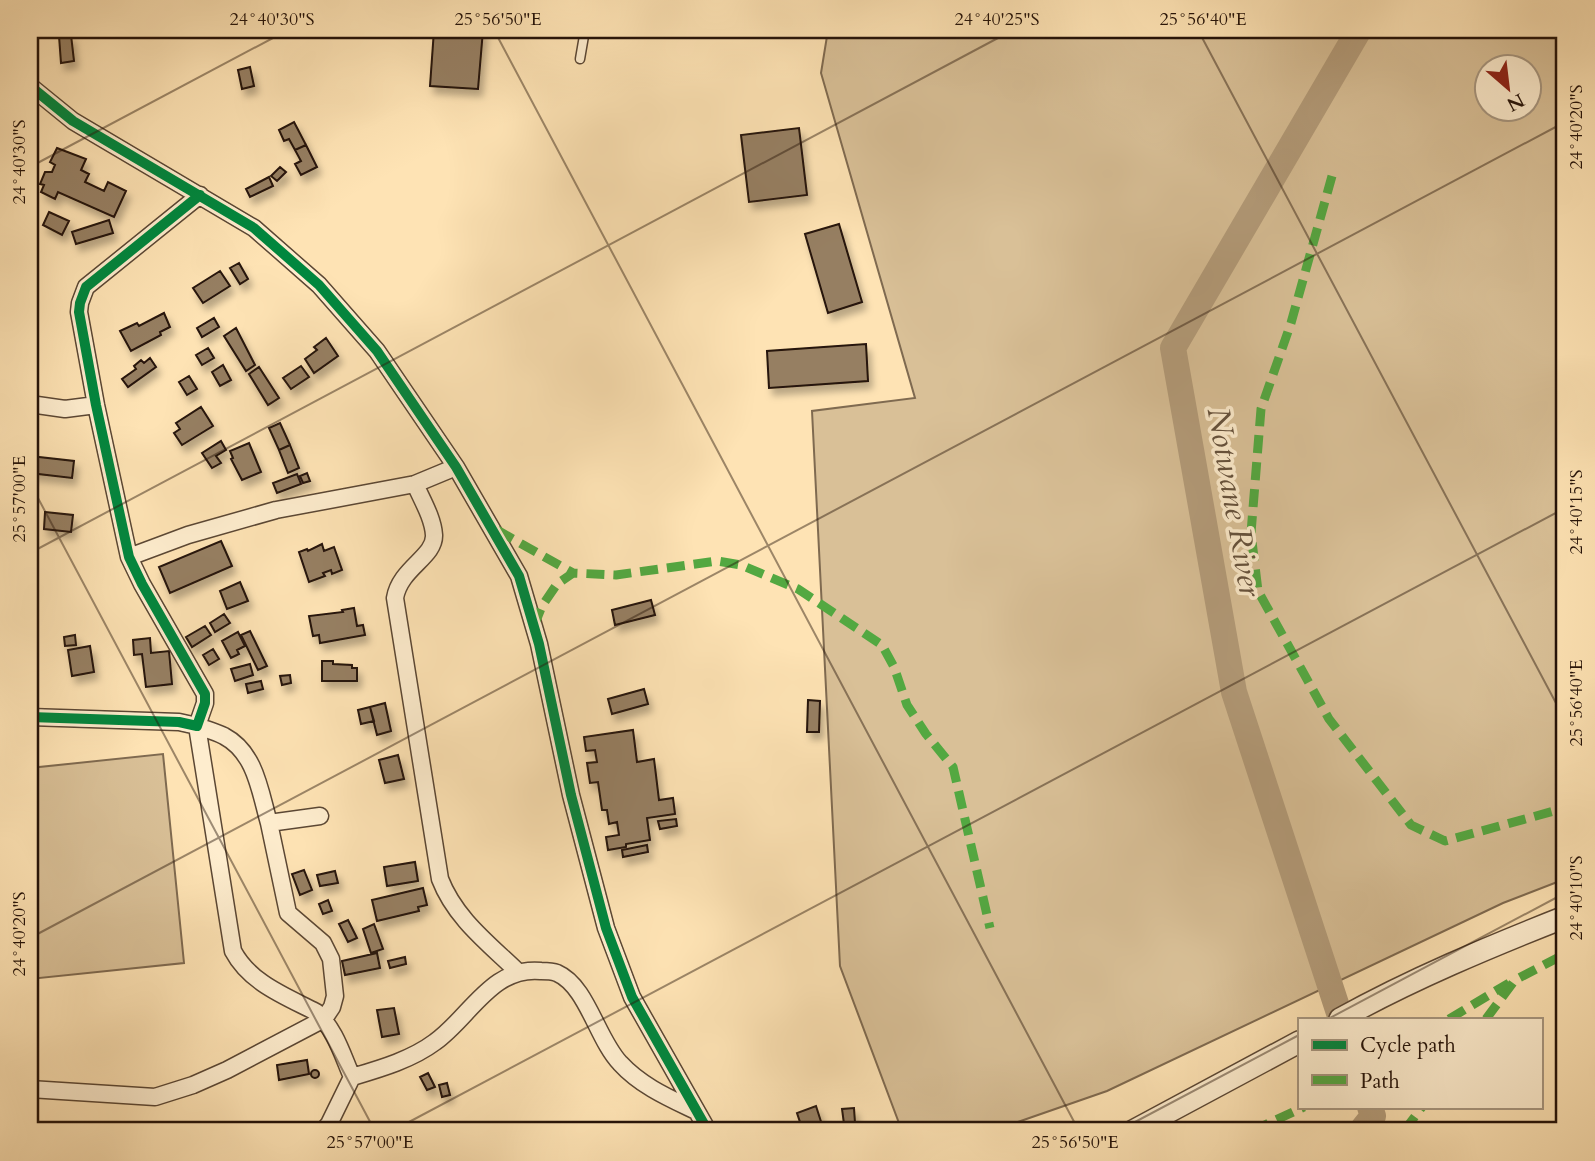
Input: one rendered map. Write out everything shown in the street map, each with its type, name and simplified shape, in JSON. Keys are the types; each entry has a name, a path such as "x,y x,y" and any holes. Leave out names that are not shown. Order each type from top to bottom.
{"street":[{"path":"30,86 72,121 254,228 319,285 377,351 456,467 519,576 539,644 572,795 606,928 632,997 708,1131"},
{"path":"201,195 86,287 79,312 129,557 205,694 205,704 197,726 233,951 240,965 257,980 324,1019 332,1030 352,1077"},
{"path":"30,404 65,409 96,405"},
{"path":"129,557 188,535 276,510 415,484 456,467"},
{"path":"415,484 432,523 434,537 428,552 400,581 395,598 440,879 457,912 517,971"},
{"path":"30,717 179,722 225,737 244,753 254,770 288,914 323,943 331,959 335,996 324,1019 228,1070 155,1097 30,1089"},
{"path":"268,823 320,816"},
{"path":"1342,1018 1377,999 1477,954 1565,918"},
{"path":"323,1131 330,1124 352,1077 383,1067 433,1044 449,1031 478,999 517,971 555,972 569,981 578,991 597,1029 619,1063 658,1093 696,1111"},
{"path":"1133,1131 1298,1043"}],"lane":[{"path":"580,59 585,30"}],"shaded area":[{"path":"828,30 1565,30 1565,879 1503,903 1107,1091 992,1131 902,1131 840,966 812,411 915,398 821,73"},
{"path":"163,754 184,963 30,979 30,768"}],"building":[{"path":"434,30 483,30 478,89 430,86"},
{"path":"71,35 74,61 61,63 59,36"},
{"path":"250,67 254,86 242,89 238,70"},
{"path":"294,122 306,145 295,150 289,139 284,141 279,130"},
{"path":"799,128 807,195 749,202 741,135"},
{"path":"306,145 317,167 301,175 295,164 301,161 295,150"},
{"path":"57,148 86,159 81,170 89,174 85,182 104,191 108,182 126,191 114,217 58,192 55,199 41,192 44,185 40,184 45,172 52,172 55,165 50,162"},
{"path":"280,167 286,172 277,181 271,176"},
{"path":"269,177 273,186 250,197 246,189"},
{"path":"49,212 69,221 62,235 43,225"},
{"path":"109,220 113,233 76,244 72,232"},
{"path":"839,224 862,302 828,313 805,234"},
{"path":"239,263 248,279 240,284 230,268"},
{"path":"220,271 230,286 203,303 193,288"},
{"path":"164,313 170,327 131,351 120,331 137,323 139,326"},
{"path":"214,318 219,327 202,337 197,328"},
{"path":"236,328 255,365 246,371 224,336"},
{"path":"326,338 338,356 314,373 305,359 317,350 314,347"},
{"path":"866,344 868,381 769,388 767,351"},
{"path":"208,348 214,358 202,365 196,355"},
{"path":"150,358 156,367 128,387 122,379 136,369 134,366 141,360 144,363"},
{"path":"223,365 231,380 220,386 212,372"},
{"path":"301,366 309,377 291,389 283,378"},
{"path":"259,367 279,398 268,405 249,374"},
{"path":"189,376 197,389 187,395 179,382"},
{"path":"201,407 213,426 182,445 174,433 180,429 176,423"},
{"path":"280,423 290,445 279,450 269,428"},
{"path":"221,441 226,450 216,456 221,463 212,468 202,453"},
{"path":"249,443 261,472 242,480 231,459 233,458 230,451"},
{"path":"290,445 299,468 288,473 279,450"},
{"path":"30,456 74,461 72,478 30,473"},
{"path":"307,473 310,481 303,483 300,476"},
{"path":"297,474 301,484 277,493 273,483"},
{"path":"45,512 73,515 71,532 44,529"},
{"path":"221,541 232,566 170,593 159,567"},
{"path":"322,544 324,551 334,547 342,570 332,574 331,570 323,573 325,576 309,582 299,552"},
{"path":"240,582 248,601 227,609 220,591"},
{"path":"651,600 655,615 615,625 612,610"},
{"path":"354,608 357,626 363,625 365,635 320,643 319,635 313,636 309,616"},
{"path":"224,614 230,623 215,632 210,623"},
{"path":"205,626 211,635 192,647 186,637"},
{"path":"250,631 267,666 258,670 241,635"},
{"path":"238,632 245,646 237,650 239,654 231,658 222,641"},
{"path":"75,635 76,645 65,646 64,637"},
{"path":"150,638 151,653 169,651 172,684 146,687 142,654 134,655 133,640"},
{"path":"90,646 94,672 72,676 68,650"},
{"path":"213,649 219,659 209,665 203,655"},
{"path":"322,661 352,665 352,668 357,668 357,681 322,681"},
{"path":"250,664 253,675 235,681 231,669"},
{"path":"290,675 291,683 282,685 280,676"},
{"path":"261,681 263,689 248,693 246,684"},
{"path":"644,689 648,704 612,714 608,699"},
{"path":"808,700 820,701 819,732 807,732"},
{"path":"385,703 391,731 377,735 370,707"},
{"path":"370,707 374,721 361,724 358,710"},
{"path":"633,730 637,762 654,759 659,800 673,798 675,814 647,818 650,840 608,850 606,837 619,835 617,822 609,824 607,810 602,810 598,782 590,783 587,763 597,762 595,750 586,751 584,737"},
{"path":"398,755 404,779 385,783 379,760"},
{"path":"676,819 677,826 660,829 658,821"},
{"path":"647,845 648,852 623,857 622,850"},
{"path":"415,862 418,881 387,886 384,867"},
{"path":"304,870 312,890 300,895 292,874"},
{"path":"335,871 338,883 320,886 317,875"},
{"path":"423,888 427,905 418,907 419,911 377,921 372,900"},
{"path":"328,900 332,911 323,914 319,904"},
{"path":"348,920 357,938 348,942 339,924"},
{"path":"374,924 383,949 371,953 363,929"},
{"path":"377,953 380,968 345,975 342,961"},
{"path":"405,957 406,964 390,968 388,961"},
{"path":"394,1008 399,1034 382,1037 377,1010"},
{"path":"307,1060 309,1074 279,1080 277,1065"},
{"path":"315,1070 319,1074 315,1078 311,1074"},
{"path":"428,1073 435,1087 427,1090 420,1077"},
{"path":"447,1083 450,1095 442,1097 439,1085"},
{"path":"816,1106 824,1131 803,1131 797,1113"},
{"path":"854,1108 855,1123 844,1124 842,1109"},
{"path":"56,1123 68,1123 68,1131 56,1131"}],"waterway":[{"name":"Notwane River","path":"1341,1018 1234,692 1173,348 1359,30"},
{"name":"Notwane River","path":"1361,1131 1373,1116 1370,1108"}],"marked path":[{"path":"1332,176 1291,323 1261,409 1251,533 1258,591 1329,719 1411,825 1445,841 1565,808"},
{"path":"497,530 573,573"},
{"path":"534,626 542,606 557,584 573,573 616,575 717,561 741,565 798,589 882,645 894,667 907,705 953,767 990,928"},
{"path":"1487,1018 1515,980 1565,954"},
{"path":"1451,1018 1509,983"},
{"path":"1252,1131 1302,1108"},
{"path":"1404,1131 1421,1108"}],"cycle path":[{"path":"30,86 73,121 254,228 319,285 377,351 456,467 519,576 539,644 571,795 606,928 632,997 708,1131"},
{"path":"30,717 179,722 197,726 205,703 205,694 129,557 79,312 86,287 200,195"}]}
